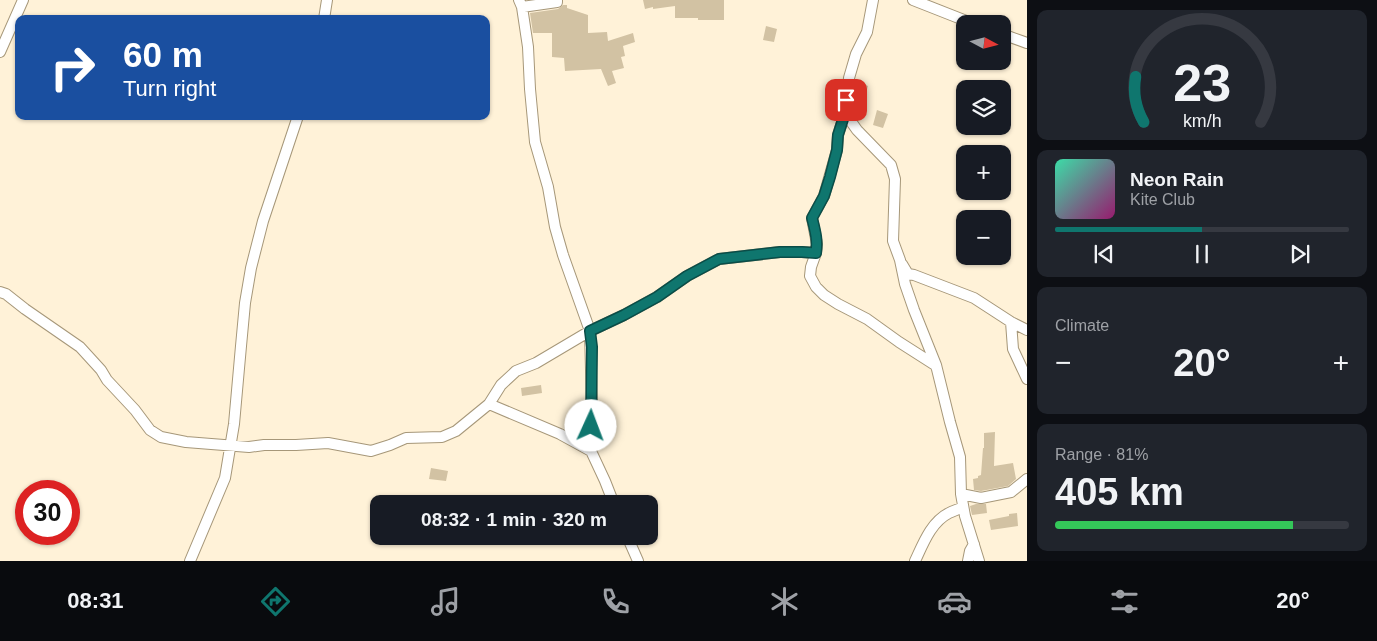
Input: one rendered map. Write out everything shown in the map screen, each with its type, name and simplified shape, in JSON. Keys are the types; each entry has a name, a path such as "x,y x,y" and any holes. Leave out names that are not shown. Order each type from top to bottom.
{"street":[{"path":"16,15 23,0"},
{"path":"325,15 327,0"},
{"path":"557,0 557,2 521,4 528,47 535,142 548,186 555,227 563,255 590,331 591,451 610,495"},
{"path":"873,0 867,32 856,54 849,78 845,113 838,135 837,150 827,186 824,196 812,218 817,244 810,276 816,287 824,295 867,319 936,365"},
{"path":"913,0 956,17"},
{"path":"0,52 15,18"},
{"path":"1011,37 1027,43"},
{"path":"845,113 857,130 891,165 895,179 893,241 911,302 936,365 960,457 961,494 965,516 979,561"},
{"path":"190,561 225,478 234,424 251,268 263,221 297,120"},
{"path":"0,292 6,294 24,309 80,348 101,370 107,380 135,410 150,430 161,437 186,442 249,447 264,444 328,443 371,451 406,438 442,437 456,431 489,404 501,385 516,371 536,363 590,331 657,297 687,276 719,259 780,252 816,253"},
{"path":"900,260 908,274 974,298 1027,330"},
{"path":"1011,322 1013,349 1027,379"},
{"path":"489,404 560,434 591,451"},
{"path":"961,494 981,498 1011,492 1027,479"},
{"path":"915,561 935,524 948,513 964,507"},
{"path":"968,561 974,544"},
{"path":"631,545 638,561"}],"building":[{"path":"643,0 724,0 724,20 675,18 675,6 645,9"},
{"path":"563,5 588,15 588,33 607,32 608,41 633,33 635,42 623,46 625,56 621,57 624,68 612,71 616,83 608,86 601,69 565,71 564,58 552,57 552,33 533,33 530,13 558,9"},
{"path":"766,26 777,29 774,42 763,40"},
{"path":"860,83 868,86 864,99 855,96"},
{"path":"877,110 888,114 883,128 873,125"},
{"path":"541,385 542,393 522,396 521,388"},
{"path":"995,432 994,466 1013,463 1016,479 1008,486 981,491 974,490 973,479 981,475 984,433"},
{"path":"431,468 448,471 446,481 429,479"},
{"path":"986,504 987,513 972,515 970,506"},
{"path":"1017,513 1018,526 991,530 989,520"}],"route":[{"path":"591,426 592,347 590,331 657,297 687,276 719,259 780,252 816,253 816,234 812,218 824,196 830,177 837,150 838,135 845,113 846,100"}]}
